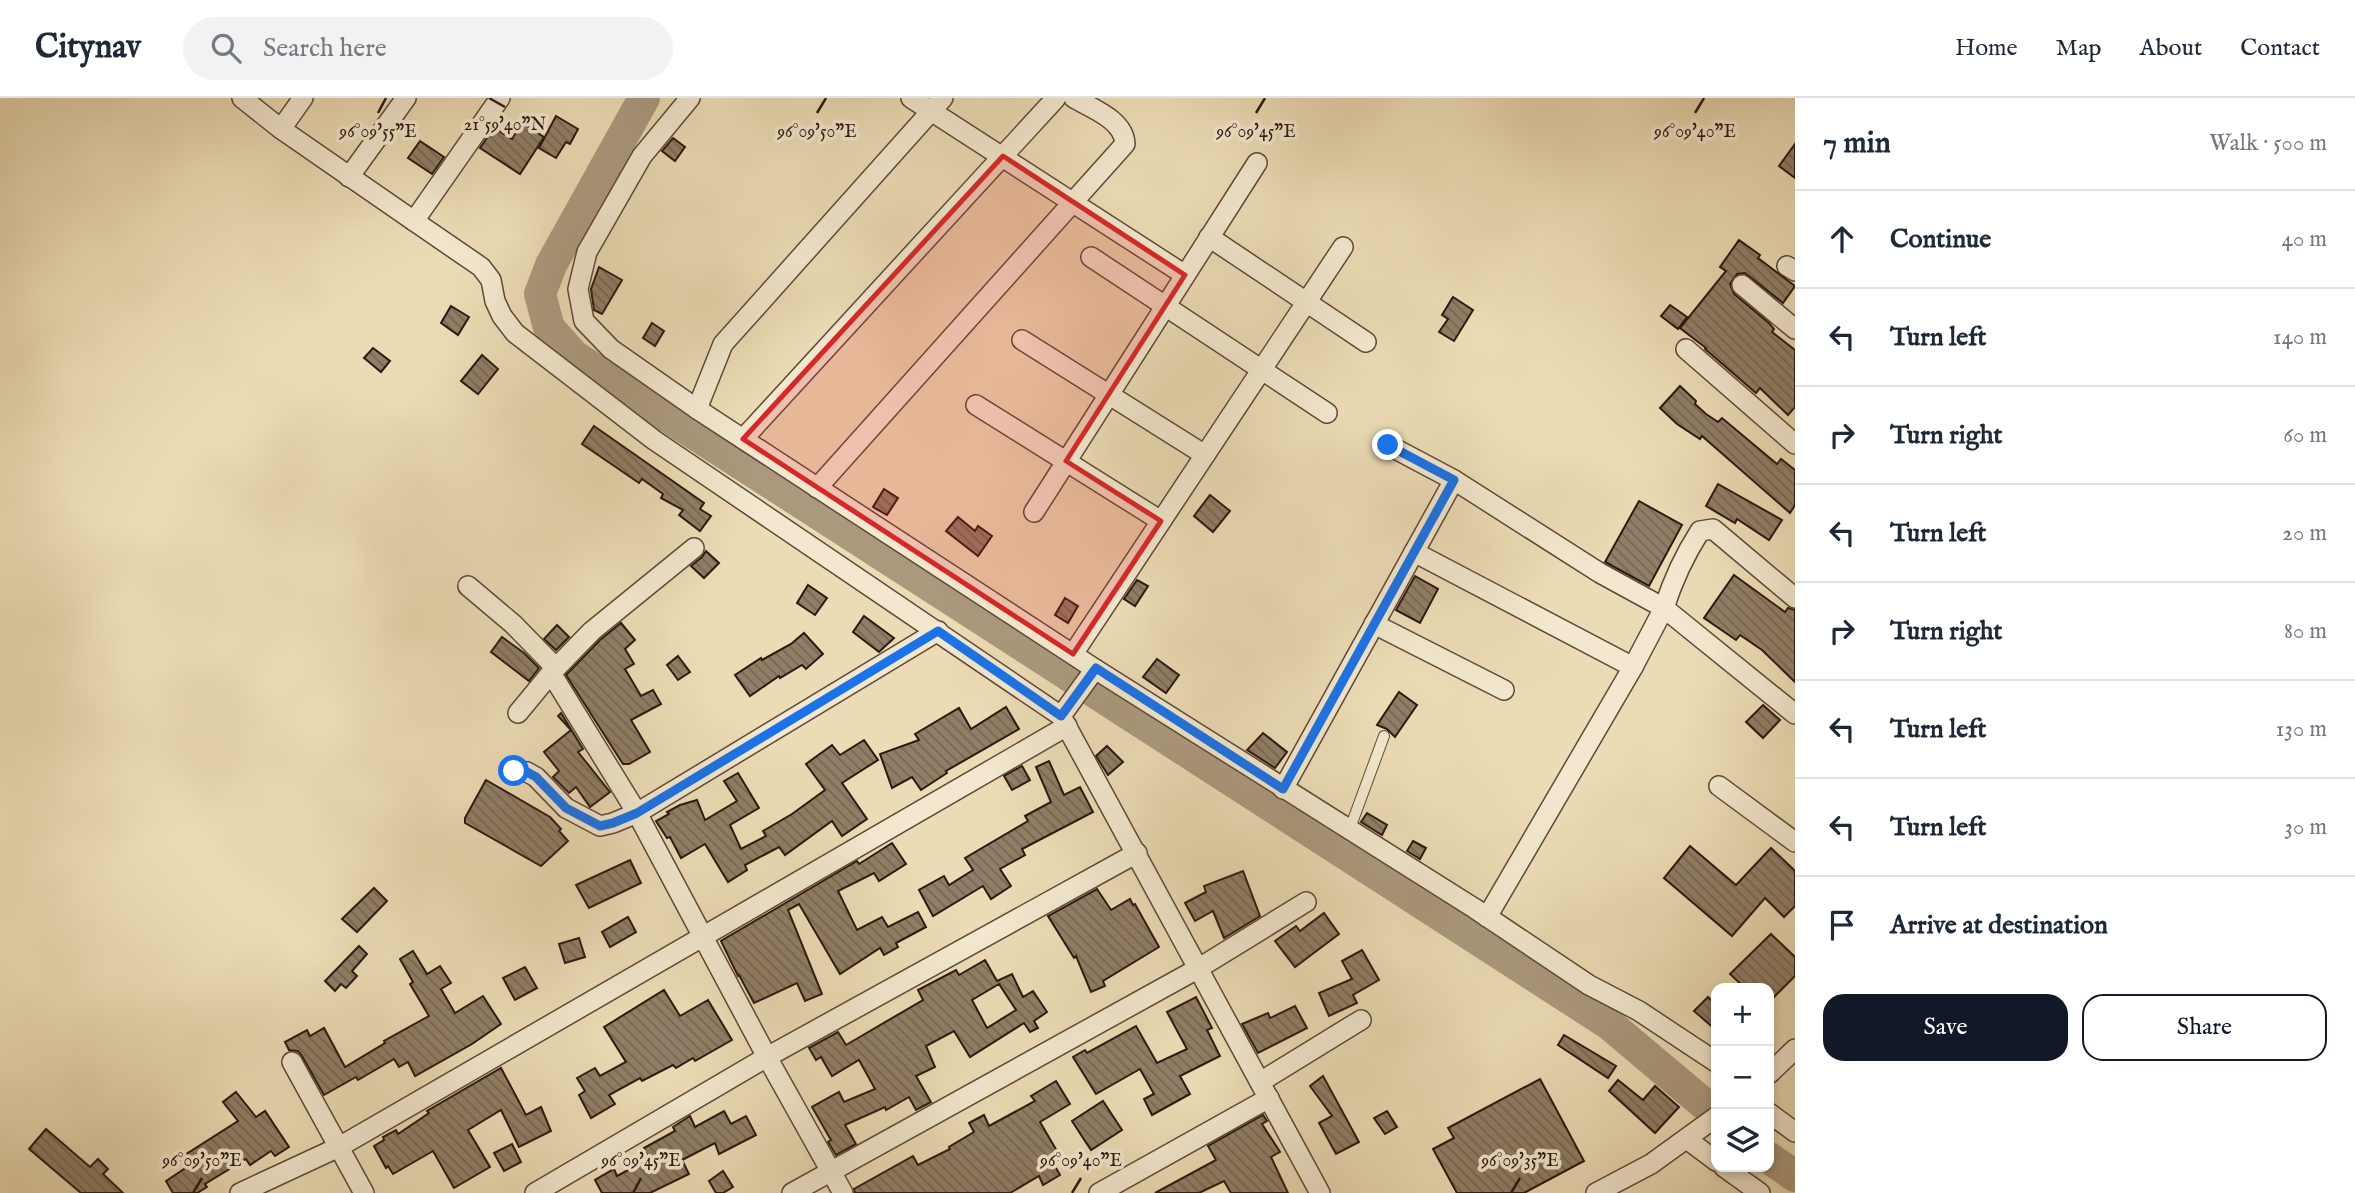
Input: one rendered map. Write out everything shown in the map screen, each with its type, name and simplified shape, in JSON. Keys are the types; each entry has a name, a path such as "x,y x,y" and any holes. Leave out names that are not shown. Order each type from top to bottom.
{"street":[{"path":"242,98 281,129 481,267 491,280 495,301 502,316 515,333 654,440 1067,715 1137,853 1320,1193"},
{"path":"281,129 303,98"},
{"path":"349,177 406,98"},
{"path":"414,220 500,98"},
{"path":"690,98 642,156 587,252 578,289 584,321 611,349 697,409 1073,654 1093,672 1488,916 1589,985 1639,1011 1711,1059"},
{"path":"911,98 937,104 1003,156 1185,275"},
{"path":"743,439 1056,98"},
{"path":"817,488 1125,144 1125,134 1120,127 1074,98"},
{"path":"697,409 723,344 937,104"},
{"path":"1034,512 1257,163"},
{"path":"1209,237 1366,342"},
{"path":"1073,654 1343,247"},
{"path":"1091,257 1327,413"},
{"path":"1742,285 1795,329"},
{"path":"1022,340 1205,455"},
{"path":"1686,349 1795,444"},
{"path":"976,405 1161,521"},
{"path":"1388,445 1454,480 1600,573 1664,608 1795,714"},
{"path":"1283,789 1454,480"},
{"path":"1488,916 1633,667 1664,608 1684,557 1700,531 1713,529 1795,598"},
{"path":"518,713 592,631 694,548"},
{"path":"1414,552 1633,667"},
{"path":"468,586 513,624 554,670 637,813 843,1193"},
{"path":"1374,624 1504,690"},
{"path":"514,771 527,772 536,777 566,808 600,826 613,823 637,813 938,631"},
{"path":"240,1193 339,1147 701,935 1067,715 1093,672"},
{"path":"1719,786 1795,842"},
{"path":"535,1193 767,1057 1137,853"},
{"path":"792,1193 1199,968 1306,902"},
{"path":"1099,1193 1265,1090 1362,1020"},
{"path":"1774,1069 1795,1049"},
{"path":"292,1062 364,1193"},
{"path":"1774,1117 1795,1132"},
{"path":"1596,1193 1651,1164 1711,1122"},
{"path":"1693,1136 1711,1156"},
{"path":"1730,1172 1750,1190"}],"lane":[{"path":"1349,831 1384,736"}],"highlighted area":[{"path":"1003,156 1185,275 1066,461 1161,521 1073,654 743,439"}],"building":[{"path":"556,116 578,129 570,144 566,142 556,158 539,148"},
{"path":"522,123 544,137 520,174 480,148 494,128 512,139"},
{"path":"673,138 685,147 675,161 662,151"},
{"path":"420,141 444,157 432,174 408,158"},
{"path":"1795,144 1795,178 1779,166"},
{"path":"1739,240 1795,286 1783,303 1745,273 1737,274 1730,284 1734,294 1769,323 1774,329 1772,332 1795,350 1795,407 1788,415 1760,388 1756,393 1680,328 1726,271 1720,267"},
{"path":"599,267 622,280 602,314 594,310 591,289"},
{"path":"1453,297 1473,310 1454,341 1439,332 1448,319 1442,315"},
{"path":"1670,305 1687,317 1678,329 1661,316"},
{"path":"451,306 469,317 458,335 441,323"},
{"path":"652,323 664,331 655,346 643,338"},
{"path":"373,348 390,361 381,372 364,358"},
{"path":"482,355 498,369 478,394 461,381"},
{"path":"1680,386 1706,414 1718,422 1722,418 1777,464 1781,459 1795,470 1795,505 1790,513 1702,436 1700,439 1677,424 1660,408"},
{"path":"594,426 704,503 700,509 711,516 700,531 679,515 683,510 661,498 663,494 642,479 639,483 582,444"},
{"path":"1718,484 1782,520 1769,540 1737,519 1735,523 1706,506"},
{"path":"884,489 898,498 887,515 873,507"},
{"path":"1210,495 1230,511 1213,532 1194,516"},
{"path":"1639,501 1682,525 1649,586 1605,562"},
{"path":"958,517 975,531 978,526 992,536 978,556 946,531"},
{"path":"706,551 719,563 704,578 691,566"},
{"path":"1734,575 1785,612 1788,608 1795,610 1795,682 1762,650 1740,635 1736,640 1704,618"},
{"path":"1415,576 1438,589 1420,623 1396,610"},
{"path":"1137,580 1148,586 1135,606 1124,599"},
{"path":"808,585 827,598 815,615 797,603"},
{"path":"1065,598 1078,606 1068,623 1055,615"},
{"path":"864,616 894,638 879,652 853,632"},
{"path":"621,623 635,640 625,649 634,664 625,669 641,696 653,690 661,704 631,720 650,752 629,764 623,764 566,675"},
{"path":"557,625 569,637 556,650 544,639"},
{"path":"804,633 823,654 806,669 802,665 780,678 779,676 750,696 735,675 761,658 762,660 791,644"},
{"path":"502,637 539,668 529,681 491,652"},
{"path":"678,656 690,672 678,680 667,665"},
{"path":"1157,659 1179,675 1166,693 1143,677"},
{"path":"1399,692 1417,705 1395,737 1387,729 1377,725"},
{"path":"1763,705 1780,720 1763,738 1746,722"},
{"path":"1006,707 1019,729 946,771 947,773 921,790 912,777 892,788 880,754 919,740 915,734 959,708 971,729"},
{"path":"561,713 583,749 578,752 610,792 590,807 576,787 569,793 553,777 559,771 544,752 571,730 558,716"},
{"path":"1263,733 1287,752 1275,768 1247,750"},
{"path":"864,740 878,760 842,783 867,819 842,836 832,821 785,855 779,847 745,865 747,870 728,882 705,844 681,858 670,837 667,838 656,821 680,805 697,800 705,820 737,801 724,781 738,773 759,808 730,825 741,849 766,836 763,831 825,790 806,764 832,745 840,755"},
{"path":"1107,746 1123,762 1108,775 1096,756"},
{"path":"1049,761 1064,795 1080,787 1093,812 1022,849 1025,855 1000,869 1011,886 991,899 983,886 933,916 919,890 944,876 949,885 973,870 965,858 1028,821 1025,816 1051,802 1036,767"},
{"path":"1022,766 1030,780 1012,790 1004,776"},
{"path":"486,780 550,817 568,841 541,866 465,823 465,818"},
{"path":"1367,813 1387,825 1382,835 1361,822"},
{"path":"1413,841 1426,848 1420,859 1407,851"},
{"path":"892,843 906,864 879,881 874,873 838,891 857,930 882,917 888,927 918,912 926,927 896,943 898,947 884,955 880,948 840,974 799,904 788,910 822,994 805,1001 797,983 754,1003 721,941"},
{"path":"1690,846 1736,885 1771,848 1795,871 1795,906 1784,917 1765,898 1732,936 1664,878"},
{"path":"630,860 641,883 589,908 576,885"},
{"path":"1243,871 1260,916 1224,938 1213,911 1195,921 1185,903 1206,892 1204,886"},
{"path":"374,888 387,901 357,932 342,919"},
{"path":"1097,889 1111,910 1130,899 1159,947 1103,981 1105,986 1091,992 1076,956 1074,958 1048,916"},
{"path":"1324,913 1339,934 1295,967 1275,941 1296,926 1300,931"},
{"path":"628,917 636,932 610,947 602,932"},
{"path":"1771,934 1795,957 1795,976 1774,997 1774,983 1740,983 1730,974"},
{"path":"579,938 585,957 565,963 559,944"},
{"path":"359,946 367,954 352,971 357,976 346,988 341,984 335,991 325,981"},
{"path":"1362,950 1379,980 1353,995 1357,1003 1329,1016 1319,993 1352,979 1342,961"},
{"path":"413,951 427,974 440,966 451,983 441,989 455,1013 483,996 501,1024 472,1044 415,1076 408,1062 399,1067 394,1059 358,1080 356,1077 324,1095 302,1056 298,1051 289,1050 285,1042 307,1030 310,1036 324,1028 345,1067 429,1016 410,984 413,982 400,959"},
{"path":"985,960 997,981 1012,974 1023,997 1033,991 1047,1012 1034,1021 1038,1028 1030,1032 1024,1023 970,1057 954,1031 926,1046 935,1067 916,1076 931,1102 916,1110 909,1097 886,1110 885,1107 845,1125 856,1144 836,1155 828,1142 831,1140 812,1107 839,1092 844,1102 875,1089 859,1060 832,1076 821,1057 816,1060 809,1048 838,1032 846,1045 923,1000 918,990 956,970 959,975","holes":["999,984 1016,1010 987,1028 972,1000"]},
{"path":"525,967 537,988 515,1000 503,978"},
{"path":"664,990 680,1016 708,1000 732,1040 695,1061 693,1058 676,1068 673,1065 642,1081 640,1078 609,1095 615,1104 591,1118 579,1095 585,1091 577,1078 595,1068 600,1076 626,1062 604,1027"},
{"path":"1196,997 1212,1028 1207,1030 1220,1056 1180,1076 1190,1094 1152,1115 1144,1099 1154,1094 1140,1069 1096,1094 1073,1057 1085,1050 1087,1053 1136,1026 1157,1063 1187,1049 1167,1012"},
{"path":"1708,997 1711,1000 1711,1026 1694,1011"},
{"path":"1295,1006 1307,1028 1258,1053 1242,1024 1268,1013 1270,1018"},
{"path":"1564,1035 1616,1066 1608,1078 1558,1045"},
{"path":"501,1068 526,1115 541,1107 551,1131 519,1147 501,1110 468,1130 490,1167 454,1188 433,1151 393,1174 388,1166 386,1168 374,1146 384,1140 383,1137 396,1130 398,1134 429,1113 427,1111"},
{"path":"1323,1076 1359,1142 1336,1154 1319,1123 1332,1116 1310,1086"},
{"path":"1540,1079 1584,1161 1524,1193 1457,1193 1433,1149 1454,1138 1448,1128"},
{"path":"1618,1080 1643,1100 1655,1086 1679,1107 1655,1133 1609,1091"},
{"path":"1056,1081 1070,1104 1040,1122 1061,1158 1053,1163 1060,1175 1043,1185 1039,1176 1010,1193 855,1193 854,1189 913,1156 918,1165 950,1149 949,1147 974,1132 969,1123 984,1115 989,1126 1035,1101 1031,1096"},
{"path":"236,1092 256,1117 265,1111 289,1147 275,1156 271,1151 250,1165 246,1159 205,1184 207,1187 197,1193 173,1193 166,1181 187,1167 180,1158 238,1121 223,1102"},
{"path":"1103,1101 1122,1130 1091,1150 1072,1121"},
{"path":"724,1111 731,1124 746,1116 756,1135 719,1154 715,1143 682,1160 689,1174 650,1193 602,1193 595,1180 614,1169 617,1176 649,1159 644,1148 675,1131 673,1127 690,1116 695,1127"},
{"path":"1387,1111 1397,1127 1385,1134 1374,1118"},
{"path":"1263,1115 1267,1121 1262,1124 1280,1152 1271,1157 1288,1193 1231,1193 1224,1181 1199,1193 1155,1193 1216,1160 1208,1146"},
{"path":"46,1129 90,1167 98,1159 108,1169 103,1174 123,1193 81,1193 29,1149"},
{"path":"512,1144 521,1162 504,1171 494,1153"},
{"path":"723,1171 733,1187 723,1193 716,1193 709,1181"}],"waterway":[{"path":"644,98 551,265 540,294 549,328 574,356 1609,1024 1711,1110"},
{"path":"1774,1161 1795,1176"}],"route":[{"path":"514,771 527,772 536,777 566,808 579,816 600,826 613,823 637,813 938,631 1061,716 1096,668 1283,789 1454,480 1388,445"}]}
